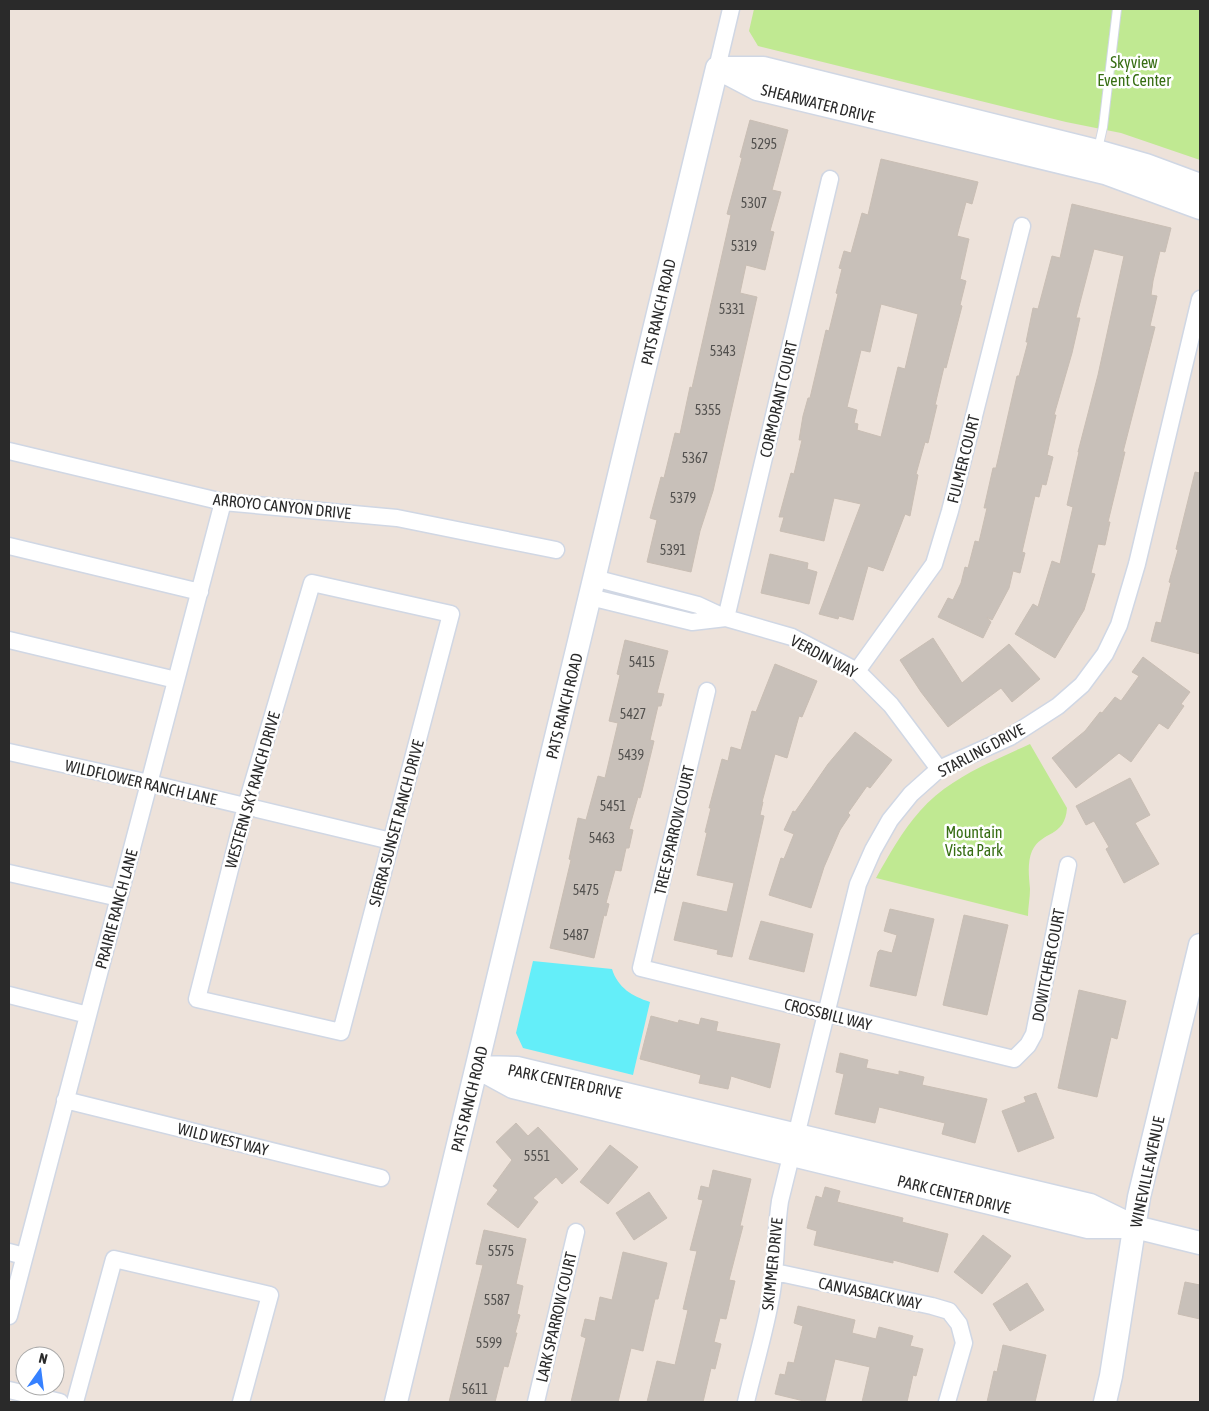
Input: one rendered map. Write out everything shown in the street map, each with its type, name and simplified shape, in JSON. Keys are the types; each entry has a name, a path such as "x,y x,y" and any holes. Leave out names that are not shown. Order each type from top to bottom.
{"street":[{"name":"PATS RANCH ROAD","path":"396,1402 730,9"},
{"name":"SHEARWATER DRIVE","path":"716,68 762,68 1098,151 1146,165 1200,185"},
{"name":"SHEARWATER DRIVE","path":"716,68 758,89 1105,173 1200,208"},
{"name":"CORMORANT COURT","path":"726,618 830,179"},
{"name":"FULMER COURT","path":"857,671 934,564 950,511 1022,226"},
{"name":"STARLING DRIVE","path":"794,1145 858,884 873,850 890,820 911,794 939,769 1010,737 1058,706 1082,685 1105,654 1119,625 1137,564 1200,299"},
{"name":"ARROYO CANYON DRIVE","path":"9,451 223,502 397,518 556,550"},
{"name":"PRAIRIE RANCH LANE","path":"9,1316 17,1254 65,1100 223,502"},
{"path":"9,546 200,592"},
{"name":"SIERRA SUNSET RANCH DRIVE","path":"312,583 451,614 341,1032"},
{"name":"WESTERN SKY RANCH DRIVE","path":"312,583 246,806 197,998 341,1032"},
{"name":"VERDIN WAY","path":"592,588 698,605 726,618 792,637 857,671 891,705 939,769"},
{"path":"9,640 176,680"},
{"name":"TREE SPARROW COURT","path":"641,968 707,691"},
{"name":"WILDFLOWER RANCH LANE","path":"9,752 149,783 391,841"},
{"name":"DOWITCHER COURT","path":"1014,1059 1028,1045 1034,1034 1068,865"},
{"path":"9,873 119,898"},
{"name":"WINEVILLE AVENUE","path":"1105,1402 1112,1376 1139,1197 1200,945"},
{"name":"CROSSBILL WAY","path":"641,968 1014,1059"},
{"path":"9,995 88,1015"},
{"name":"PARK CENTER DRIVE","path":"477,1067 517,1068 794,1145 1090,1205 1135,1227 1200,1243"},
{"name":"WILD WEST WAY","path":"65,1100 381,1178"},
{"name":"SKIMMER DRIVE","path":"746,1402 771,1298 775,1272 777,1219 794,1145"},
{"name":"LARK SPARROW COURT","path":"536,1402 576,1232"},
{"path":"75,1402 114,1259 270,1295 241,1402"},
{"name":"CANVASBACK WAY","path":"775,1272 932,1306 949,1312 959,1324 964,1344 947,1402"},
{"path":"9,1390 60,1402"}],"lane":[{"path":"1098,151 1104,127 1117,9"}],"green space":[{"name":"Skyview Event Center","path":"754,9 1200,9 1200,160 1121,133 1066,122 758,46 749,31"},
{"name":"Mountain Vista Park","path":"1030,744 1067,808 1062,824 1058,829 1036,844 1030,856 1028,916 876,878 907,827 931,799 971,772"}],"water":[{"path":"533,961 612,969 618,981 626,990 650,1002 633,1075 523,1048 516,1033"}],"building":[{"path":"750,120 788,130 772,190 781,192 770,231 774,232 765,270 746,265 740,293 757,297 713,491 700,531 691,572 647,562 657,520 650,518 661,477 664,478 675,433 680,434 690,387 692,388 731,215 727,214"},
{"path":"881,159 978,182 972,204 966,202 957,236 969,239 960,279 966,281 960,305 962,306 946,368 944,367 928,443 925,442 916,474 918,475 910,516 905,514 883,571 868,566 853,620 839,616 838,619 819,614 861,504 834,498 824,541 780,531 784,517 779,517 791,473 794,474 802,440 799,440 803,416 808,398 810,398 826,330 829,331 838,294 836,293 842,269 839,268 844,251 851,253 862,213 868,215","holes":["881,304 918,314 905,369 898,367 881,437 857,430 858,424 854,423 857,410 847,407 861,350 870,352"]},
{"path":"1072,204 1171,228 1165,252 1160,251 1153,281 1151,295 1157,296 1150,326 1155,327 1123,452 1125,452 1108,522 1110,522 1105,545 1098,544 1091,573 1095,574 1084,610 1055,658 1015,634 1033,604 1038,607 1052,561 1060,564 1073,507 1067,505 1078,452 1098,375 1124,256 1094,249 1076,318 1080,318 1072,353 1054,415 1056,415 1047,455 1053,457 1046,485 1042,484 1039,497 1035,496 1022,552 1025,553 1020,573 1013,571 1009,588 992,620 987,617 991,622 983,638 938,617 948,598 953,600 961,583 965,567 968,568 975,541 979,542 987,508 984,508 993,468 996,468 1017,376 1019,376 1028,342 1026,342 1033,308 1038,309 1052,256 1060,258"},
{"path":"1195,472 1200,473 1200,654 1151,641 1156,622 1161,623 1171,583 1169,582 1178,550 1176,549"},
{"path":"770,554 808,563 807,569 817,572 809,604 761,593"},
{"path":"933,638 962,683 1009,644 1040,679 1012,702 1001,688 948,727 921,692 900,660"},
{"path":"625,640 668,651 657,693 664,694 661,706 658,706 650,740 654,741 642,791 640,798 638,797 629,829 633,830 629,848 626,848 621,871 615,870 606,903 609,904 606,916 604,915 594,958 550,948 571,860 569,859 578,818 586,820 598,776 605,778 618,723 609,721 620,675 617,674"},
{"path":"1143,657 1190,692 1181,704 1184,706 1168,729 1159,723 1131,762 1119,753 1076,788 1052,758 1085,731 1115,697 1121,701 1139,676 1132,672"},
{"path":"775,664 817,681 802,717 799,716 787,758 775,754 762,802 760,815 764,816 732,957 717,954 718,950 674,940 683,902 727,912 734,883 697,875 707,833 705,832 711,808 709,808 722,759 728,761 731,747 741,750 752,711 756,712"},
{"path":"855,732 892,760 870,788 867,786 848,813 850,815 840,830 824,867 811,908 769,895 781,858 784,859 794,834 784,830 793,811 795,812 828,764"},
{"path":"1130,778 1150,815 1135,823 1159,864 1124,883 1106,849 1109,847 1094,821 1086,825 1076,806"},
{"path":"890,909 934,919 916,996 870,986 878,952 880,950 892,953 897,935 884,931"},
{"path":"964,915 1008,925 987,1015 943,1005"},
{"path":"761,921 813,934 804,972 749,959"},
{"path":"1079,990 1126,1001 1117,1039 1111,1037 1097,1097 1058,1088"},
{"path":"651,1016 678,1023 679,1020 699,1025 701,1018 718,1022 716,1031 780,1044 770,1088 731,1076 728,1089 699,1083 701,1075 640,1059"},
{"path":"840,1053 868,1060 866,1068 899,1075 899,1071 924,1077 922,1085 987,1099 975,1143 942,1134 945,1123 879,1107 875,1123 835,1114 844,1074 836,1072"},
{"path":"1036,1093 1054,1138 1018,1152 1002,1111 1026,1102 1024,1097"},
{"path":"516,1123 528,1136 538,1127 578,1169 562,1184 556,1177 533,1198 538,1202 518,1228 487,1204 498,1190 493,1186 512,1160 496,1142"},
{"path":"610,1145 638,1167 608,1204 580,1182"},
{"path":"713,1170 751,1179 740,1226 743,1226 729,1280 735,1281 726,1319 720,1318 714,1342 721,1344 715,1369 711,1368 703,1402 647,1402 657,1361 675,1365 688,1310 683,1309 697,1251 690,1250 703,1200 698,1199 701,1186 709,1188"},
{"path":"825,1187 840,1191 837,1202 903,1218 902,1222 948,1234 938,1272 893,1260 893,1263 814,1245 817,1231 807,1228 816,1196 822,1198"},
{"path":"649,1192 667,1218 634,1240 616,1213"},
{"path":"484,1230 526,1239 516,1284 523,1286 517,1314 520,1315 515,1333 517,1333 508,1367 504,1366 495,1402 449,1402 483,1265 476,1264"},
{"path":"983,1235 1011,1256 982,1294 954,1272"},
{"path":"623,1252 667,1263 658,1299 655,1299 643,1351 631,1348 618,1402 571,1402 586,1338 581,1336 585,1319 595,1321 600,1297 612,1300"},
{"path":"1185,1282 1200,1285 1200,1319 1178,1314"},
{"path":"1027,1283 1044,1310 1010,1331 993,1304"},
{"path":"798,1306 855,1320 852,1333 876,1339 879,1327 913,1336 910,1346 923,1349 916,1376 913,1375 907,1402 862,1402 870,1367 835,1359 825,1402 808,1402 775,1394 780,1374 785,1375 788,1362 794,1363 803,1326 794,1323"},
{"path":"1003,1345 1046,1355 1035,1402 987,1402 994,1371 997,1372"}]}
